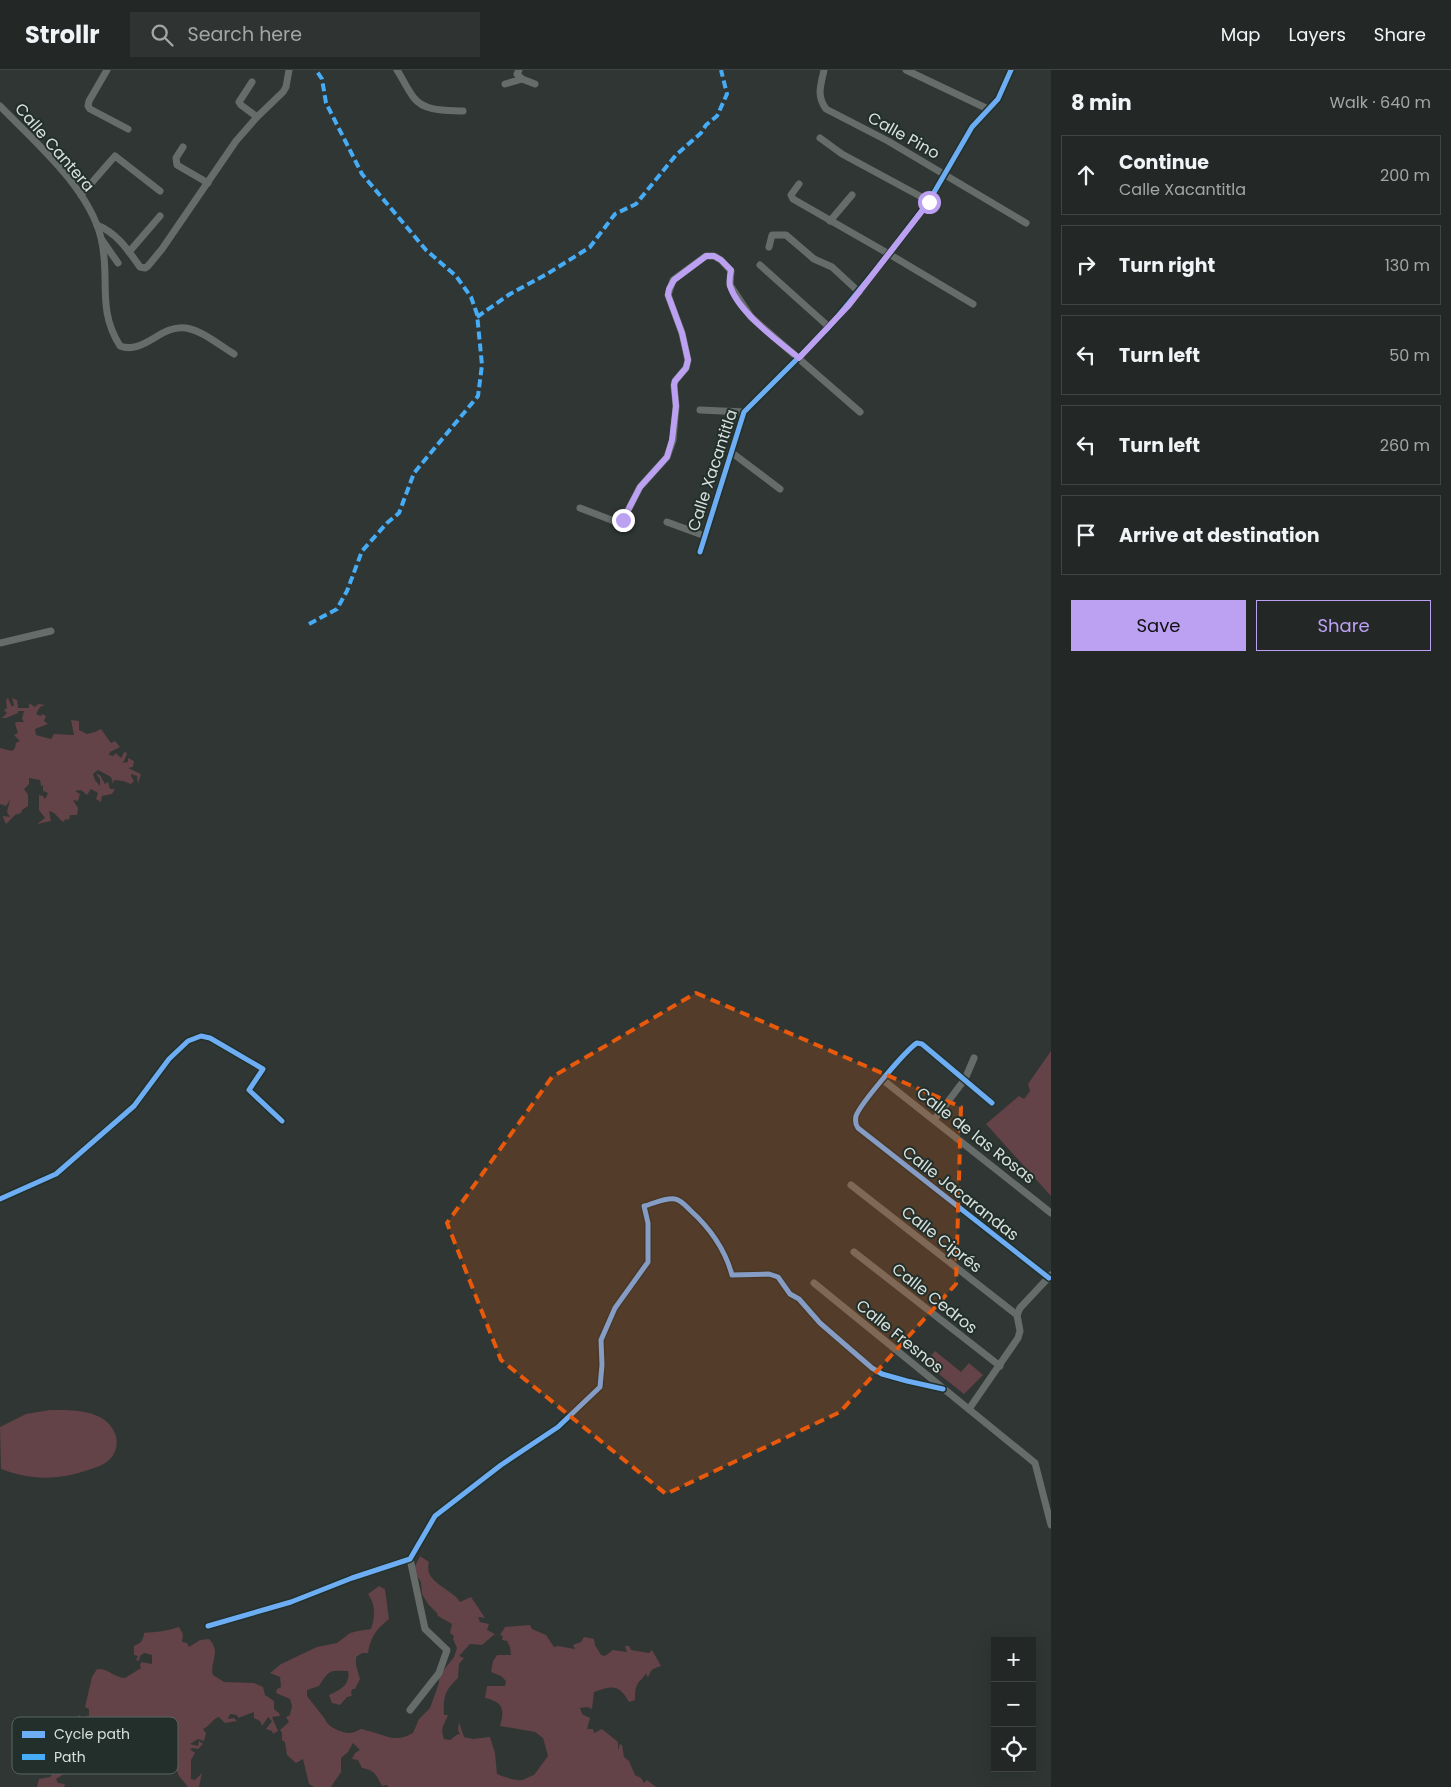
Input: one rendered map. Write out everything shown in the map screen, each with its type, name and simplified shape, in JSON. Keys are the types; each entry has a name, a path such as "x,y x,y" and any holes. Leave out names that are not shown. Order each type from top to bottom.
{"street":[{"path":"107,70 88,106 90,109 128,129"},
{"path":"183,147 176,158 177,164 208,183 236,141 284,92 288,70"},
{"path":"397,70 414,99 422,105 432,109 463,111"},
{"path":"519,70 517,74 522,79 535,84"},
{"name":"Calle Pino","path":"824,70 820,101 826,109 888,141 1026,223"},
{"path":"906,70 988,109"},
{"name":"Calle Xacantitla","path":"700,552 744,412 829,326 889,254 929,202 972,127 998,99 1011,70"},
{"path":"505,84 522,79"},
{"path":"252,82 240,102 241,105 258,117"},
{"name":"Calle Cantera","path":"0,106 53,162 81,195 97,225 108,230 130,252 140,267 145,268 148,266 208,183"},
{"path":"820,138 842,154 929,202"},
{"path":"81,195 115,156 160,191"},
{"path":"799,184 791,198 973,304"},
{"path":"830,221 852,194"},
{"path":"130,252 160,216"},
{"path":"97,225 102,240 106,314 120,346 133,348 162,333 184,328 197,332 234,354"},
{"path":"769,246 772,235 786,234 814,259 832,267 859,292"},
{"path":"102,240 118,263"},
{"path":"580,508 614,521 623,520 640,487 667,457 672,440 676,406 674,385 686,368 688,360 682,333 668,295 669,289 674,280 706,256 714,256 731,270 730,285 751,317 860,412"},
{"path":"760,265 829,326"},
{"path":"700,410 744,412"},
{"path":"731,452 780,490"},
{"path":"668,522 705,536"},
{"path":"0,643 52,631"},
{"path":"0,1199 56,1174 134,1106 169,1059 188,1042 201,1036 210,1038 263,1069 249,1090 282,1121"},
{"path":"884,1080 915,1044 922,1044 992,1103"},
{"path":"934,1120 965,1079 974,1058"},
{"name":"Calle de las Rosas","path":"884,1080 1051,1212"},
{"name":"Calle Jacarandas","path":"884,1080 857,1113 855,1121 858,1128 1050,1276"},
{"name":"Calle Ciprés","path":"851,1185 1017,1315"},
{"path":"208,1626 291,1602 410,1558 435,1516 501,1465 558,1427 600,1387 602,1365 601,1340 615,1308 648,1262 648,1223 644,1206 669,1199 682,1202 714,1234 728,1260 732,1276 769,1274 778,1277 790,1294 799,1299 820,1323 872,1368 882,1374 943,1389"},
{"name":"Calle Cedros","path":"854,1252 1000,1366"},
{"path":"969,1409 1018,1338 1020,1331 1017,1315 1050,1276"},
{"name":"Calle Fresnos","path":"814,1284 1035,1463 1051,1525"},
{"path":"410,1558 425,1629 447,1650 439,1673 410,1710"}],"highlighted area":[{"path":"696,993 961,1107 956,1284 840,1412 666,1494 501,1360 447,1223 552,1077"}],"shaded area":[{"path":"8,698 12,707 14,705 12,698 17,700 18,708 29,708 29,703 35,707 38,704 45,705 40,707 36,714 46,716 44,721 48,724 35,729 36,735 51,739 54,734 74,735 71,720 79,721 79,730 87,734 101,729 111,743 115,741 120,747 110,752 109,755 113,756 116,753 121,758 125,751 127,754 123,763 128,762 128,758 134,761 133,767 128,768 141,774 138,784 137,776 131,774 134,781 131,784 114,780 113,784 111,777 98,770 93,774 95,780 100,786 100,779 96,774 100,775 105,784 108,782 110,789 115,789 112,794 102,796 101,802 96,799 98,793 91,789 87,795 81,790 75,791 80,794 78,801 73,800 78,808 77,815 70,815 69,820 66,819 63,822 54,813 49,811 51,821 37,824 45,818 39,810 39,795 45,799 48,793 43,791 43,785 41,786 40,780 29,778 29,784 24,789 28,795 28,806 6,824 3,816 10,817 7,812 10,800 6,806 0,804 0,748 12,751 15,748 16,743 20,741 14,735 18,733 15,724 16,722 24,722 22,719 24,711 18,711 18,713 2,718 7,713 4,710 7,708 6,700"},
{"path":"1051,1051 1051,1196 986,1124 1019,1096 1024,1099 1030,1091 1028,1084"},
{"path":"935,1351 961,1372 969,1363 983,1375 964,1394 925,1363"},
{"path":"50,1410 89,1413 105,1421 112,1427 117,1439 116,1448 111,1458 104,1464 80,1473 57,1477 24,1476 1,1469 0,1427 26,1414"},
{"path":"420,1556 429,1562 428,1569 434,1580 460,1602 471,1597 485,1618 478,1617 480,1622 489,1624 487,1630 495,1634 482,1645 470,1644 459,1656 464,1658 459,1664 458,1678 450,1686 444,1703 444,1715 448,1715 442,1729 444,1739 450,1740 458,1734 460,1735 458,1730 459,1722 464,1737 473,1739 490,1737 495,1753 497,1774 516,1780 522,1780 534,1775 548,1756 543,1738 535,1732 500,1726 501,1707 496,1702 485,1698 487,1686 505,1686 506,1681 501,1676 491,1672 493,1661 497,1655 511,1655 507,1641 502,1640 503,1636 500,1635 505,1627 530,1625 532,1629 546,1635 554,1647 575,1649 573,1645 581,1642 584,1637 594,1639 601,1655 605,1656 613,1650 627,1652 625,1646 629,1646 631,1650 649,1653 652,1650 661,1666 652,1670 648,1678 646,1673 638,1683 635,1700 629,1702 618,1689 605,1688 594,1692 592,1709 587,1707 580,1708 582,1714 590,1718 587,1729 593,1729 594,1733 602,1729 618,1742 618,1750 620,1744 622,1745 624,1757 629,1761 635,1775 641,1778 644,1783 647,1780 656,1787 388,1787 387,1785 382,1786 372,1772 362,1768 358,1760 352,1759 355,1753 360,1750 353,1743 348,1752 341,1758 341,1772 331,1787 314,1787 309,1784 303,1759 296,1763 287,1755 285,1742 282,1740 280,1730 289,1722 286,1717 290,1715 292,1706 290,1699 276,1693 277,1689 281,1687 280,1677 270,1673 281,1664 317,1647 337,1643 350,1633 371,1629 374,1611 368,1594 379,1586 385,1589 389,1619 375,1634 368,1653 362,1653 356,1657 360,1679 355,1689 352,1689 352,1696 347,1697 340,1705 332,1703 329,1695 337,1691 348,1680 348,1671 333,1671 325,1677 319,1686 307,1690 307,1696 326,1722 339,1731 353,1733 362,1729 396,1738 413,1733 419,1719 430,1708 439,1683 439,1676 454,1657 457,1648 453,1639 454,1636 450,1633 452,1624 438,1616 422,1594 421,1582 413,1570"},
{"path":"179,1627 183,1634 182,1642 187,1643 189,1647 200,1640 209,1639 215,1648 213,1675 224,1682 254,1683 263,1687 265,1695 274,1701 274,1709 280,1716 272,1717 278,1731 273,1734 272,1731 266,1729 272,1721 268,1717 262,1726 260,1721 254,1718 254,1712 238,1718 237,1715 230,1714 228,1719 234,1718 237,1721 225,1723 219,1717 203,1729 206,1733 204,1741 198,1739 190,1744 198,1746 199,1741 203,1744 198,1749 190,1749 195,1753 191,1760 191,1779 195,1780 202,1773 199,1787 188,1787 178,1774 178,1717 86,1717 89,1716 89,1709 85,1707 92,1677 97,1669 125,1678 141,1668 141,1662 152,1664 152,1655 144,1653 140,1656 139,1661 136,1660 138,1656 134,1655 134,1646 141,1641 144,1633"},
{"path":"52,1774 64,1774 56,1779 58,1783 65,1784 64,1787 37,1787 39,1779 50,1777"}],"marked path":[{"path":"309,624 337,609 347,591 362,551 387,523 399,513 414,473 478,396 482,365 477,314 471,297 456,276 426,250 362,174 326,103 322,79 316,70"},
{"path":"477,317 510,294 590,247 615,214 636,204 676,155 717,116 727,94 721,70"}],"cycle path":[{"path":"700,552 744,412 829,327 889,254 929,201 972,127 998,99 1011,70"},
{"path":"0,1199 56,1174 134,1106 169,1059 188,1041 201,1036 210,1038 263,1069 249,1090 282,1121"},
{"path":"992,1103 922,1044 917,1043 874,1089 859,1110 856,1116 856,1125 1049,1278"},
{"path":"208,1626 291,1602 352,1578 410,1559 435,1516 501,1465 558,1427 600,1387 602,1365 601,1340 615,1308 648,1262 648,1223 644,1206 659,1201 677,1200 698,1217 711,1232 721,1248 732,1275 769,1274 778,1277 790,1294 799,1299 820,1323 872,1368 882,1374 943,1389"}],"route":[{"path":"623,520 640,487 667,457 672,440 676,406 674,385 686,368 688,360 682,333 668,295 674,280 706,256 714,256 721,260 731,270 730,285 751,317 799,358 849,305 929,202"}]}
